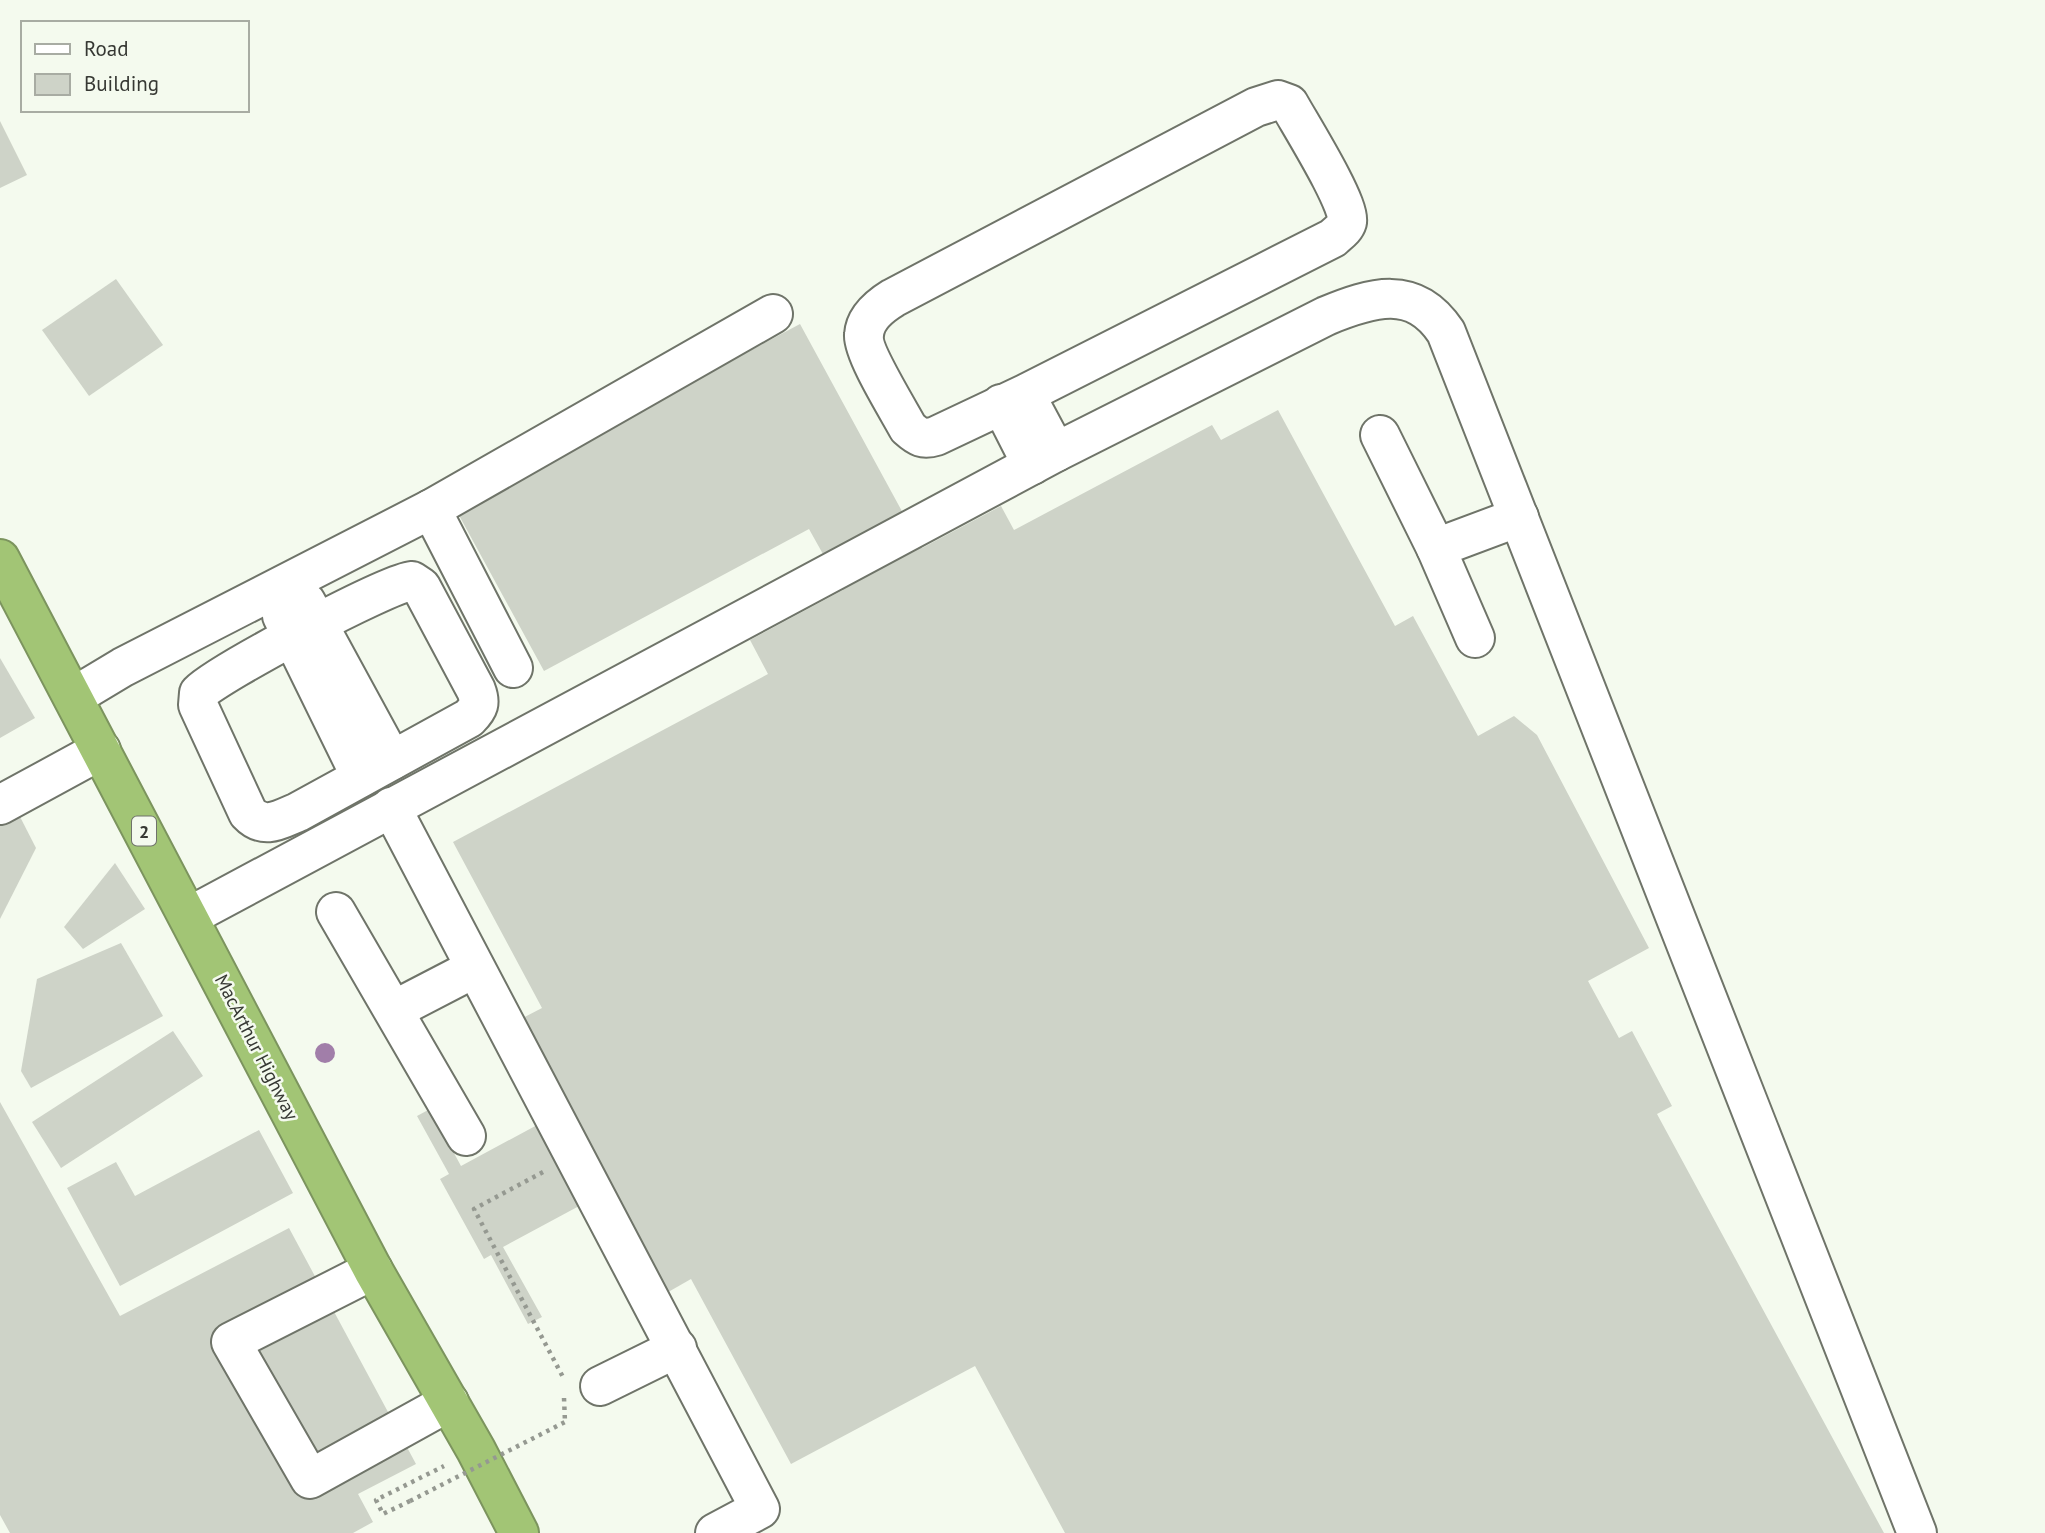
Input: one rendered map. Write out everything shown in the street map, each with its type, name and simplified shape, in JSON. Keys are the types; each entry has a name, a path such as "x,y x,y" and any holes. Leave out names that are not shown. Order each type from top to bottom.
{"highway":[{"name":"MacArthur Highway","path":"0,559 190,916 373,1270 476,1450 518,1533"}],"lane":[{"path":"1278,100 1289,104 1343,201 1348,220 1344,228 1333,238 1013,399 936,436 926,439 918,437 908,428 868,351 864,336 878,307 1256,107 1278,100"},
{"path":"190,916 1044,459 1364,300 1415,302 1435,314 1446,332 1917,1533"},
{"path":"73,697 124,667 431,509 773,314"},
{"path":"1013,399 1044,459"},
{"path":"1380,435 1436,548 1475,638"},
{"path":"431,509 513,668"},
{"path":"1436,548 1519,517"},
{"path":"412,580 421,587 476,690 479,705 469,718 272,823 255,820 248,813 197,699 199,692 213,681 306,630 412,580"},
{"path":"281,585 376,769"},
{"path":"0,805 101,750"},
{"path":"391,807 760,1509 715,1533"},
{"path":"336,912 466,1136"},
{"path":"399,1018 480,977"},
{"path":"373,1270 231,1342 310,1479 449,1402"},
{"path":"595,1376 671,1339"}],"path":[{"path":"550,1350 474,1209 575,1155"},
{"path":"476,1450 376,1500 383,1514 565,1422"}],"building":[{"path":"0,121 27,175 0,188"},
{"path":"116,279 163,345 89,396 42,330"},
{"path":"800,324 922,548 1001,506 1014,530 1212,425 1221,440 1278,410 1395,626 1413,616 1478,736 1514,716 1537,735 1649,948 1588,981 1619,1038 1632,1031 1672,1106 1657,1114 1884,1533 1065,1533 975,1366 791,1464 691,1279 663,1295 607,1191 503,1247 542,1317 528,1324 491,1255 484,1259 440,1179 449,1174 417,1116 430,1109 461,1166 563,1111 515,1022 542,1008 453,842 768,674 750,640 843,590 809,529 544,671 455,508"},
{"path":"0,658 35,718 0,738"},
{"path":"15,807 36,848 0,919 0,814"},
{"path":"115,863 145,909 83,949 64,927"},
{"path":"121,943 163,1016 31,1088 21,1071 37,979"},
{"path":"173,1031 203,1076 61,1168 32,1122"},
{"path":"0,1102 120,1316 289,1228 416,1464 358,1494 373,1522 353,1533 10,1533 0,1515"},
{"path":"259,1130 293,1193 120,1286 67,1188 116,1162 135,1196"}]}
